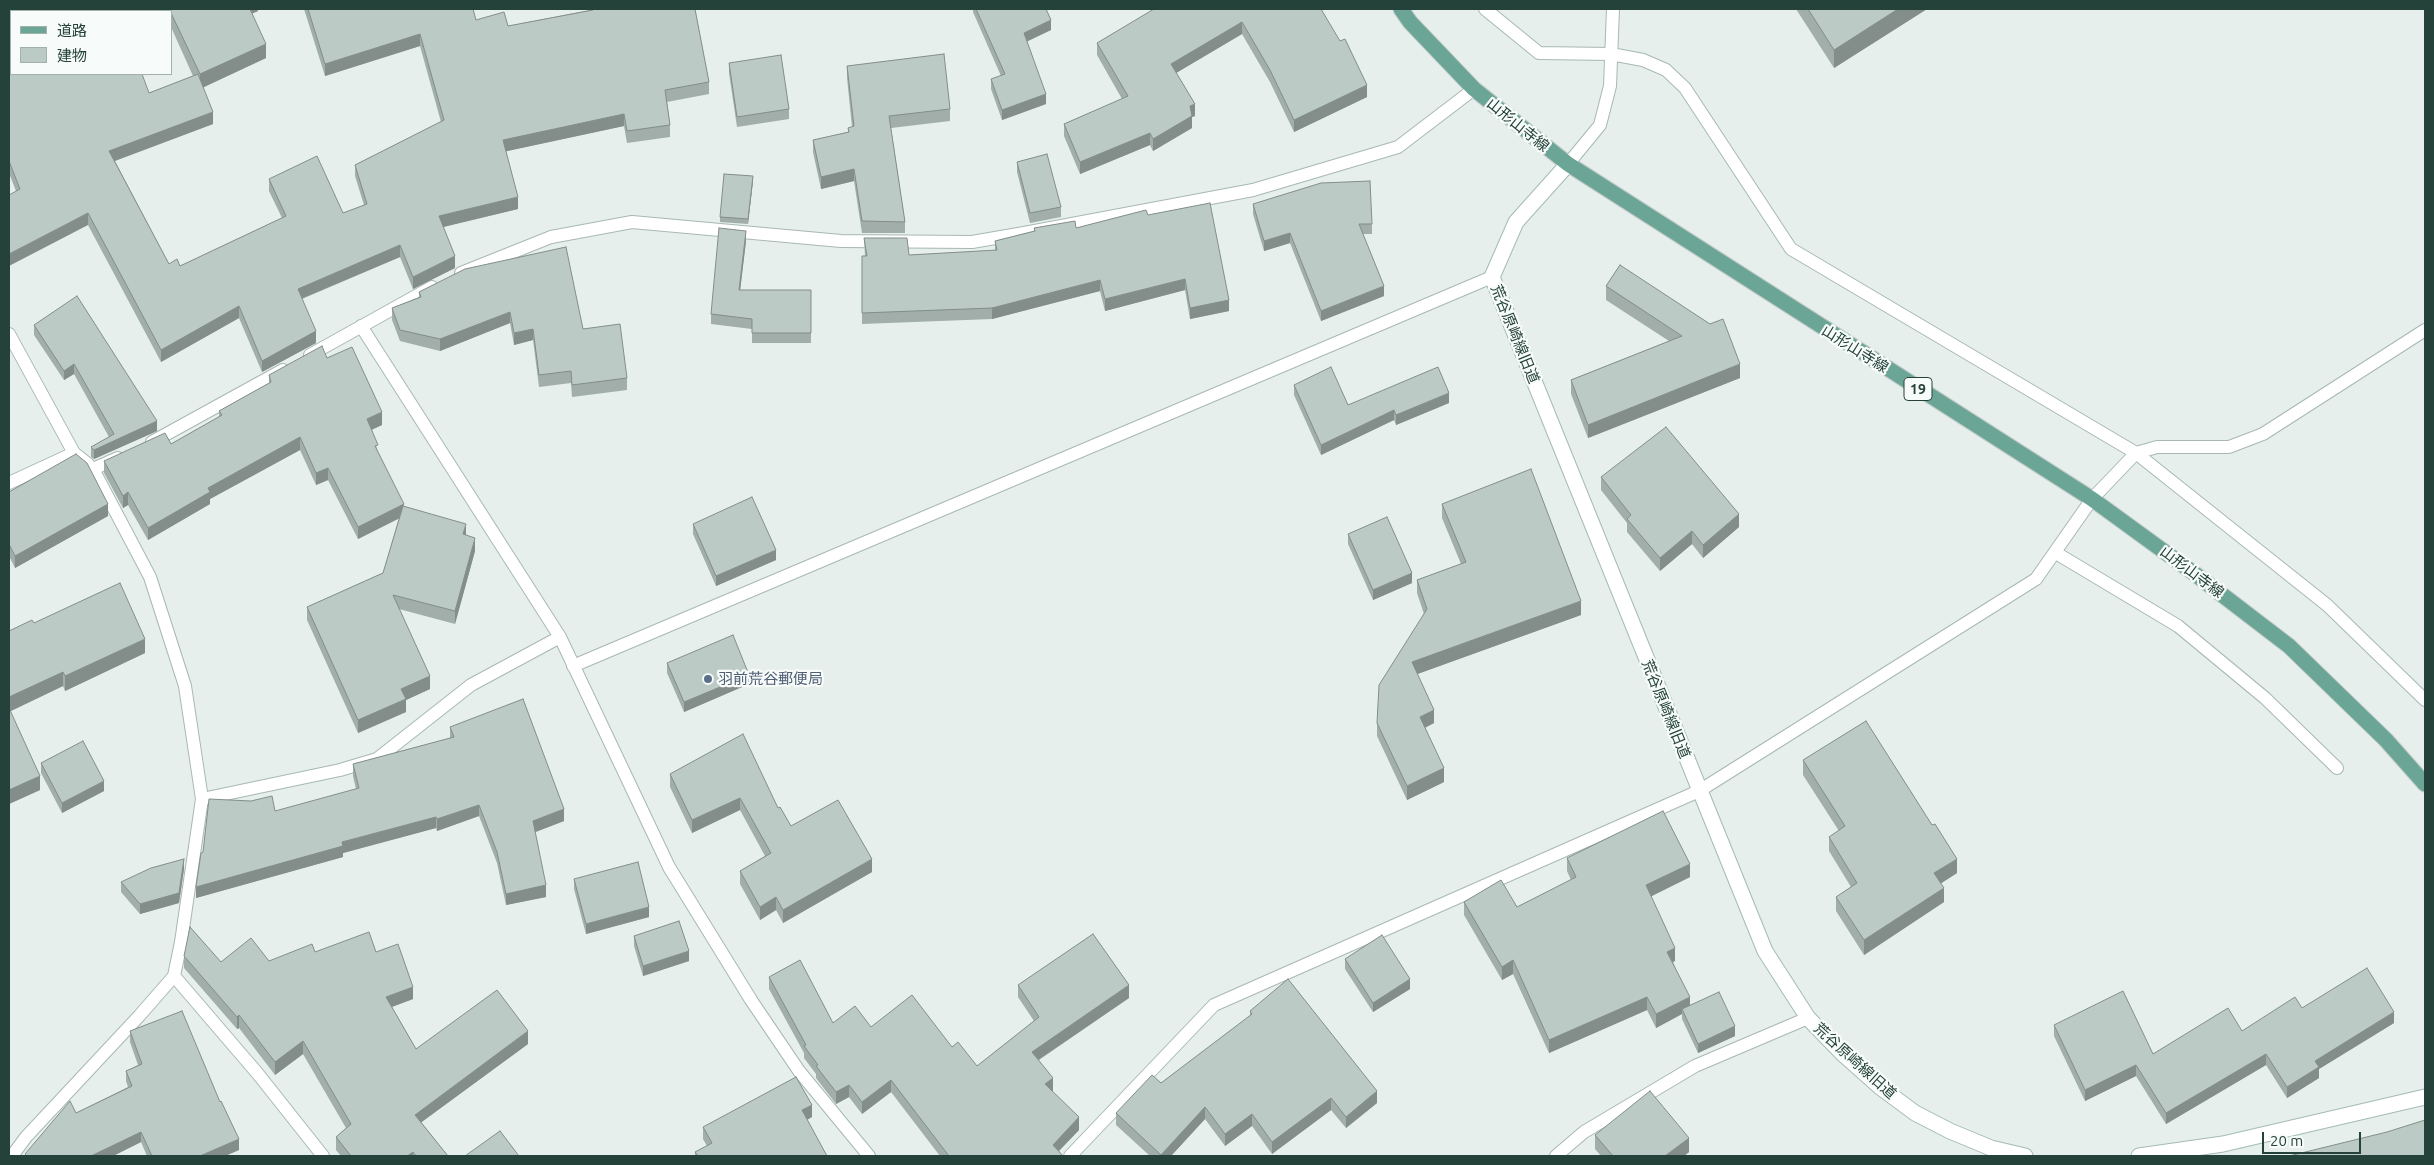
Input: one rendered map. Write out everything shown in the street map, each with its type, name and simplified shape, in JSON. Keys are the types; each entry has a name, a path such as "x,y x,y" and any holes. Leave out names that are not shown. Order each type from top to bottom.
{"main road":[{"name":"山形山寺線","path":"1401,9 1410,22 1474,89 1568,164 2092,499 2196,574 2288,646 2386,740 2425,784"}],"street":[{"name":"荒谷原崎線旧道","path":"1568,164 1516,222 1492,277 1765,951 1808,1018 1844,1055 1914,1113 1991,1148 2025,1156"},
{"path":"2140,1156 2223,1144 2425,1097"}],"lane":[{"path":"1485,9 1538,53 1611,54 1643,60 1666,70 1685,88 1791,249 2136,454 2327,606 2425,700"},
{"path":"1568,164 1600,125 1610,86 1613,9"},
{"path":"93,469 163,438 361,326 449,279 551,237 632,222 841,242 972,242 1253,190 1398,147 1474,89"},
{"path":"574,666 1492,277"},
{"path":"361,326 560,637 669,867 751,1000 793,1063 869,1156"},
{"path":"1070,1156 1214,1006 1699,791 2036,579 2092,499 2136,454 2157,448 2229,447 2263,434 2425,330"},
{"path":"9,334 74,453 93,469 150,576 185,686 202,799 181,942 174,976 26,1137 12,1156"},
{"path":"9,483 74,453"},
{"path":"2056,553 2178,626 2264,698 2337,768"},
{"path":"202,799 340,770 377,758 471,685 560,637"},
{"path":"174,976 258,1074 323,1156"},
{"path":"1556,1156 1584,1132 1695,1066 1808,1018"}],"building":[{"path":"250,9 266,44 200,74 172,15 172,10 170,10"},
{"path":"308,9 473,9 476,20 504,12 508,26 592,9 695,9 709,82 665,90 670,125 627,131 624,114 503,140 518,197 439,216 455,256 413,277 400,245 298,289 316,331 262,361 239,306 161,350 88,213 9,254 9,195 20,189 9,161 9,49 10,75 142,75 149,93 198,74 213,112 109,151 169,264 177,259 180,266 286,216 269,179 317,156 343,213 367,204 355,165 444,120 420,34 325,64"},
{"path":"976,9 1046,9 1051,20 1024,33 1046,94 1002,110 991,79 1005,74"},
{"path":"1154,9 1321,9 1340,41 1345,39 1367,85 1294,120 1270,70 1242,22 1171,64 1195,104 1190,106 1192,116 1153,139 1150,133 1080,162 1064,124 1128,96 1097,43"},
{"path":"1808,9 1898,9 1834,50"},
{"path":"944,54 950,109 889,116 905,222 862,221 854,169 821,177 813,140 849,132 848,128 854,126 847,66"},
{"path":"781,55 789,109 737,117 729,63"},
{"path":"1047,154 1061,207 1030,213 1017,162"},
{"path":"724,174 753,176 748,219 720,217"},
{"path":"1370,181 1372,224 1359,224 1384,286 1321,311 1290,233 1264,241 1253,204 1321,183"},
{"path":"1210,203 1229,300 1190,308 1185,279 1105,299 1100,280 992,308 862,313 862,256 867,256 864,238 907,238 909,255 997,250 995,241 1035,231 1034,228 1075,221 1076,228 1146,210 1148,215"},
{"path":"719,228 746,231 739,290 811,290 811,333 752,333 752,319 711,314"},
{"path":"566,247 583,329 620,324 627,378 572,385 571,371 539,375 533,329 514,333 510,312 440,339 400,330 392,308 421,297 419,292 465,269"},
{"path":"1620,265 1710,324 1723,319 1740,364 1588,425 1571,380 1682,336 1606,286"},
{"path":"77,296 157,421 94,450 91,447 114,434 74,364 64,371 34,325"},
{"path":"322,346 327,358 352,347 382,412 367,419 378,445 375,446 404,504 358,527 328,468 316,473 300,437 208,488 210,492 148,528 128,492 123,496 104,461 165,433 171,444 222,415 219,411 271,382 269,375"},
{"path":"1331,367 1348,405 1438,367 1449,393 1396,415 1394,410 1321,445 1294,385"},
{"path":"1666,427 1739,514 1703,545 1692,531 1660,558 1627,519 1631,515 1601,477"},
{"path":"76,454 87,463 108,504 15,556 9,547 9,492"},
{"path":"1531,469 1581,601 1412,662 1434,710 1420,717 1444,768 1407,786 1377,723 1379,685 1427,609 1417,580 1466,562 1442,504"},
{"path":"752,497 776,550 716,576 693,524"},
{"path":"403,506 466,524 463,534 475,538 455,611 393,595 430,676 401,689 406,699 358,720 307,607 383,573"},
{"path":"1387,517 1412,573 1373,590 1348,534"},
{"path":"120,583 145,639 65,676 63,672 9,697 9,631 32,620 34,623"},
{"path":"733,635 749,675 684,702 667,663"},
{"path":"523,699 564,809 533,821 546,885 506,894 497,852 479,805 437,819 436,817 342,842 343,846 196,887 201,853 203,852 209,799 251,801 272,796 275,811 359,788 353,764 454,737 450,727"},
{"path":"9,708 40,776 9,790"},
{"path":"1866,721 1932,825 1935,824 1957,859 1934,873 1944,888 1864,940 1836,897 1857,883 1829,837 1845,826 1803,760"},
{"path":"743,734 778,808 780,807 791,826 838,800 872,859 783,910 776,897 760,907 740,871 771,853 740,798 692,820 670,774"},
{"path":"83,741 104,781 62,803 41,763"},
{"path":"1663,811 1690,864 1646,885 1675,948 1667,952 1690,997 1656,1014 1647,997 1549,1040 1513,960 1502,967 1464,902 1501,880 1517,907 1576,877 1567,858"},
{"path":"184,859 179,893 140,904 121,882 151,868"},
{"path":"638,862 649,907 586,924 574,879"},
{"path":"679,921 689,951 643,966 634,936"},
{"path":"190,927 221,962 251,938 269,961 312,944 315,952 369,932 376,952 398,944 413,987 386,997 416,1049 497,990 528,1031 415,1115 448,1156 416,1156 413,1152 407,1156 351,1156 336,1137 351,1124 303,1041 275,1062 239,1015 237,1017 184,956"},
{"path":"1093,934 1129,985 1032,1052 1053,1078 1045,1084 1079,1117 1053,1145 1063,1156 949,1156 891,1080 862,1102 849,1085 836,1092 816,1066 818,1065 804,1046 806,1045 769,977 800,960 833,1023 855,1006 871,1027 912,995 952,1047 958,1042 977,1066 1039,1017 1018,985"},
{"path":"1382,935 1410,979 1373,1003 1345,959"},
{"path":"2367,968 2394,1012 2315,1061 2319,1067 2287,1087 2266,1054 2166,1113 2136,1065 2085,1090 2054,1025 2123,991 2153,1054 2228,1008 2242,1031 2295,997 2302,1008"},
{"path":"1288,979 1377,1091 1346,1117 1331,1098 1272,1142 1252,1114 1225,1134 1205,1107 1161,1155 1116,1113 1152,1075 1161,1083 1252,1014 1250,1011"},
{"path":"1719,992 1735,1026 1698,1044 1682,1009"},
{"path":"182,1011 220,1102 239,1139 200,1156 152,1156 141,1132 91,1156 27,1156 25,1154 70,1101 76,1113 132,1086 126,1071 142,1064 130,1031"},
{"path":"796,1077 812,1105 802,1110 827,1156 698,1156 695,1152 712,1143 703,1127"},
{"path":"1650,1091 1689,1138 1665,1156 1613,1156 1595,1135"},
{"path":"2425,1120 2425,1156 2289,1156 2387,1132"},
{"path":"500,1131 519,1156 465,1156"}],"place":[{"name":"羽前荒谷郵便局","path":"708,679"}]}
